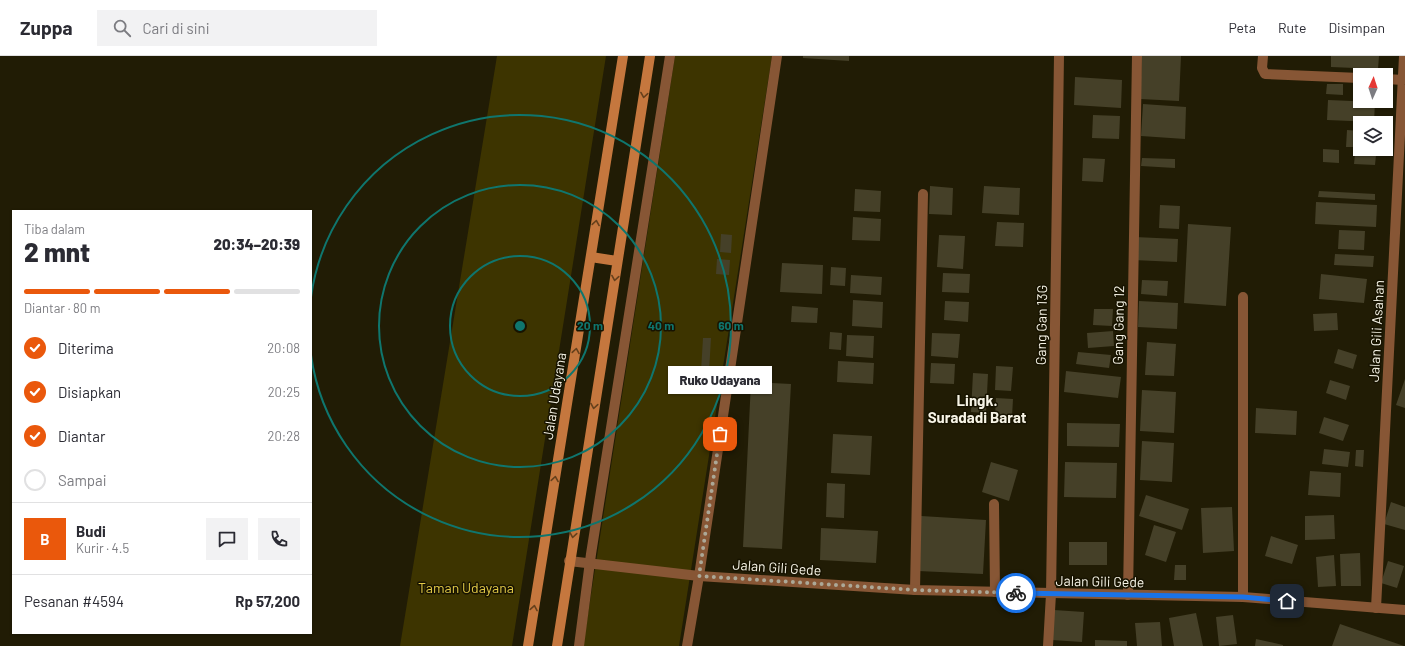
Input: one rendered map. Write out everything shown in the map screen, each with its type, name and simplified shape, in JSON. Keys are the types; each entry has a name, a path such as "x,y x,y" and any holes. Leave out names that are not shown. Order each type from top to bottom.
{"main road":[{"name":"Jalan Udayana","path":"528,646 623,56"},
{"path":"557,646 569,561 650,56"},
{"path":"591,257 617,261"}],"street":[{"path":"579,646 590,563 670,56"},
{"path":"687,646 699,576 777,56"},
{"name":"Gang Gan 13G","path":"1048,646 1051,594 1059,56"},
{"name":"Gang Gang 12","path":"1128,595 1137,56"},
{"path":"1263,56 1262,68 1265,74 1353,78"},
{"name":"Jalan Gili Asahan","path":"1376,608 1404,56"},
{"path":"1393,79 1403,80"},
{"path":"915,590 924,194"},
{"path":"1243,297 1243,597"},
{"path":"994,504 995,592"},
{"name":"Jalan Gili Gede","path":"569,561 699,576 915,590 1243,597 1405,610"}],"green space":[{"name":"Taman Udayana","path":"497,56 606,56 512,646 400,646"},
{"path":"675,56 772,56 679,646 583,646"}],"building":[{"path":"803,56 849,56 849,61 803,58"},
{"path":"1142,56 1181,56 1179,101 1140,99"},
{"path":"1331,56 1379,56 1378,68 1331,67"},
{"path":"1075,77 1122,80 1121,108 1074,105"},
{"path":"1327,84 1343,84 1343,95 1326,94"},
{"path":"1328,100 1353,101 1353,108 1375,108 1374,116 1353,116 1353,121 1327,120"},
{"path":"1143,104 1186,107 1185,139 1141,136"},
{"path":"1093,115 1120,116 1119,139 1092,138"},
{"path":"1347,130 1353,130 1353,147 1346,147"},
{"path":"1323,149 1339,150 1339,163 1323,162"},
{"path":"1355,156 1376,156 1375,165 1354,164"},
{"path":"1083,158 1105,159 1103,182 1082,181"},
{"path":"1142,158 1175,159 1175,168 1141,166"},
{"path":"930,186 953,188 952,215 929,214"},
{"path":"984,186 1020,188 1019,215 982,213"},
{"path":"855,189 881,191 880,212 854,211"},
{"path":"1319,191 1375,194 1375,200 1318,197"},
{"path":"1316,202 1377,205 1376,227 1315,224"},
{"path":"1160,205 1180,206 1179,229 1159,228"},
{"path":"853,217 881,219 880,241 852,240"},
{"path":"997,222 1024,223 1023,247 995,246"},
{"path":"1188,224 1231,227 1226,306 1184,303"},
{"path":"1339,230 1365,231 1364,250 1338,249"},
{"path":"721,234 732,235 731,253 720,252"},
{"path":"939,235 965,236 963,269 937,267"},
{"path":"1135,237 1178,239 1177,262 1133,260"},
{"path":"1335,254 1374,256 1373,267 1334,265"},
{"path":"717,259 730,260 729,275 716,274"},
{"path":"782,263 823,265 822,294 780,292"},
{"path":"831,267 846,268 845,286 830,285"},
{"path":"943,273 970,274 969,293 942,292"},
{"path":"1321,274 1367,279 1364,303 1319,299"},
{"path":"851,275 882,277 881,295 850,293"},
{"path":"1142,280 1168,281 1167,296 1141,294"},
{"path":"853,300 883,302 882,328 852,326"},
{"path":"945,301 969,302 968,322 944,320"},
{"path":"1139,301 1178,303 1177,329 1138,327"},
{"path":"792,306 818,308 817,323 791,322"},
{"path":"1094,309 1113,309 1112,326 1093,325"},
{"path":"1337,313 1338,330 1314,331 1313,314"},
{"path":"1113,331 1114,346 1088,348 1087,333"},
{"path":"830,332 842,333 841,350 829,349"},
{"path":"932,333 960,334 958,358 931,356"},
{"path":"847,335 874,336 873,358 846,356"},
{"path":"703,338 711,338 708,389 700,388"},
{"path":"1147,342 1176,344 1174,376 1145,375"},
{"path":"1338,349 1357,355 1353,369 1334,363"},
{"path":"1078,352 1111,355 1109,368 1076,364"},
{"path":"838,361 874,363 873,384 837,382"},
{"path":"931,363 955,364 954,384 930,383"},
{"path":"996,366 1013,367 1011,391 995,390"},
{"path":"1066,371 1121,377 1118,398 1064,392"},
{"path":"973,373 988,374 986,413 971,412"},
{"path":"1405,379 1405,408 1396,405"},
{"path":"1330,380 1350,386 1346,400 1326,393"},
{"path":"751,382 791,384 782,549 743,547"},
{"path":"1142,390 1176,392 1174,433 1140,431"},
{"path":"996,398 1013,399 1012,417 995,416"},
{"path":"1256,408 1297,411 1296,435 1255,433"},
{"path":"1324,417 1349,425 1343,441 1319,433"},
{"path":"1067,423 1120,424 1119,447 1067,446"},
{"path":"833,434 872,436 870,475 831,473"},
{"path":"1142,441 1174,443 1172,482 1140,480"},
{"path":"1324,449 1350,452 1348,467 1322,464"},
{"path":"1356,450 1364,450 1363,467 1355,466"},
{"path":"991,462 1018,470 1009,501 982,492"},
{"path":"1065,462 1117,463 1116,498 1064,497"},
{"path":"1310,471 1341,473 1340,497 1308,495"},
{"path":"827,483 845,484 844,518 826,517"},
{"path":"1146,495 1189,509 1182,530 1139,516"},
{"path":"1391,502 1405,507 1405,530 1384,524"},
{"path":"1232,507 1234,551 1203,553 1201,508"},
{"path":"1334,515 1335,539 1305,540 1305,516"},
{"path":"921,516 986,520 983,574 918,571"},
{"path":"1154,525 1176,532 1166,562 1145,555"},
{"path":"821,528 878,531 876,563 820,560"},
{"path":"1271,536 1298,545 1292,564 1265,556"},
{"path":"1069,542 1107,542 1107,565 1069,565"},
{"path":"1360,553 1361,586 1341,586 1340,554"},
{"path":"1334,555 1336,586 1318,587 1316,557"},
{"path":"1388,561 1404,566 1397,588 1381,583"},
{"path":"1175,565 1186,565 1186,580 1174,580"},
{"path":"1054,610 1084,612 1082,642 1052,640"},
{"path":"1196,613 1203,646 1174,646 1169,618"},
{"path":"1233,615 1237,644 1219,646 1216,617"},
{"path":"1160,622 1162,646 1137,646 1135,623"},
{"path":"1340,624 1404,646 1332,646"},
{"path":"1256,639 1283,645 1283,646 1255,646"},
{"path":"1095,640 1127,641 1127,646 1095,646"}],"way so far":[{"path":"720,434 699,576 915,590 1016,593"}],"place":[{"name":"Ruko Udayana","path":"720,434"}],"district":[{"name":"Lingk. Suradadi Barat","path":"977,408"}],"route":[{"path":"1016,593 1243,597 1287,601"}]}
